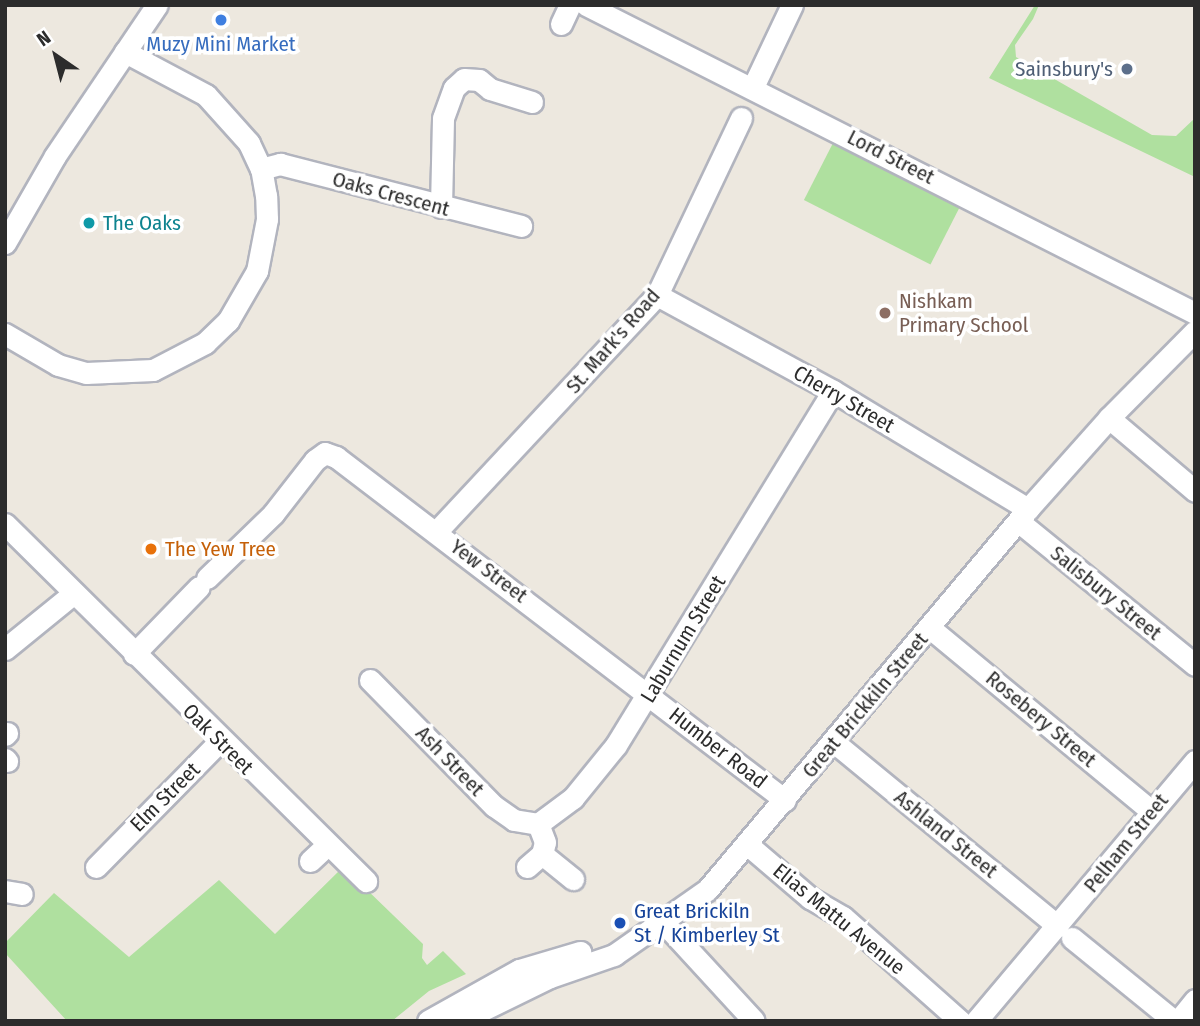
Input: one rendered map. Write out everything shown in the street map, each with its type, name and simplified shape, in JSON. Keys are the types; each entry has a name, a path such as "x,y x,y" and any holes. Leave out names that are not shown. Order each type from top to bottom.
{"street":[{"path":"5,243 55,156 157,5"},
{"name":"Lord Street","path":"586,5 753,87 1195,313"},
{"path":"753,87 792,5"},
{"path":"5,334 58,365 86,373 121,375 153,370 205,343 228,321 257,271 267,219 261,169 249,143 206,94 125,52"},
{"path":"441,207 443,118 454,88 464,79 479,80 489,89 532,102"},
{"name":"St. Mark's Road","path":"437,531 657,295 741,118"},
{"name":"Oaks Crescent","path":"261,169 280,164 441,207 476,224 522,226"},
{"name":"Cherry Street","path":"657,295 833,391 1023,515"},
{"name":"Great Brickkiln Street","path":"489,1006 614,955 707,890 835,743 1023,515 1109,418 1195,331"},
{"name":"Laburnum Street","path":"538,824 590,780 650,695 833,391"},
{"path":"1109,418 1195,491"},
{"name":"Yew Street","path":"134,654 203,583 228,566 325,453 336,457 437,531 650,695"},
{"name":"Salisbury Street","path":"1023,515 1195,665"},
{"name":"Oak Street","path":"5,524 326,846 366,881"},
{"path":"5,649 74,593"},
{"name":"Rosebery Street","path":"930,628 1151,810"},
{"name":"Ash Street","path":"370,680 494,806 514,820 538,824"},
{"name":"Humber Road","path":"650,695 785,800"},
{"name":"Elm Street","path":"109,862 220,741"},
{"name":"Ashland Street","path":"835,743 1176,1021"},
{"name":"Pelham Street","path":"1065,932 1151,810 1195,761"},
{"path":"538,824 545,842 534,861 573,879"},
{"name":"Elias Mattu Avenue","path":"748,845 810,898 843,917 960,1021"},
{"path":"310,861 326,846"},
{"path":"663,922 754,1021"},
{"path":"976,1021 1065,932"},
{"path":"1176,1021 1195,1000"},
{"path":"428,1021 489,1006"},
{"path":"460,1021 489,1006"}],"green space":[{"path":"1035,5 1039,5 1033,19 1015,45 1016,57 1152,135 1176,136 1195,118 1195,177 989,78"},
{"path":"833,143 960,207 930,264 804,200"},
{"path":"339,871 358,890 363,886 423,944 422,958 427,965 443,951 466,974 429,991 392,1021 67,1021 5,953 5,943 54,893 129,957 219,880 275,934"}],"place":[{"name":"Muzy Mini Market","path":"221,20"},
{"name":"Sainsbury's","path":"1127,69"},
{"name":"The Oaks","path":"89,223"},
{"name":"Nishkam Primary School","path":"885,313"},
{"name":"The Yew Tree","path":"151,549"},
{"name":"Great Brickiln St / Kimberley St","path":"620,923"}]}
